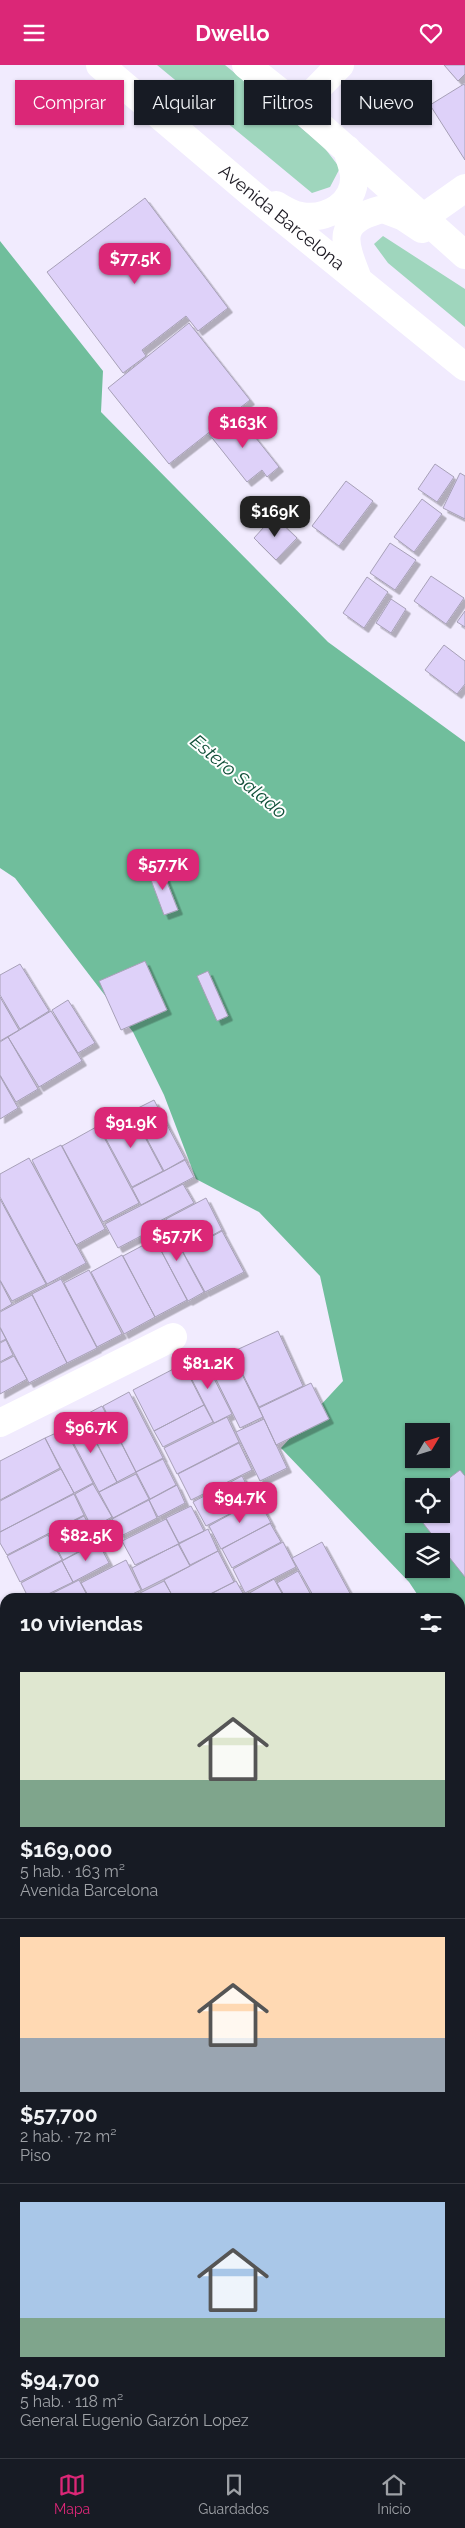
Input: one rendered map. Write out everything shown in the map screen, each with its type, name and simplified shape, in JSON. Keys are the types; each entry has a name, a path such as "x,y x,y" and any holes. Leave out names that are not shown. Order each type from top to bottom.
{"main road":[{"name":"Avenida Barcelona","path":"100,65 252,194 465,367"},
{"path":"246,65 265,80"},
{"path":"325,80 340,65"},
{"path":"320,125 424,217 465,256"},
{"path":"252,194 299,216 316,217 330,212 345,204 352,191 354,176 347,149"},
{"path":"424,217 465,188"},
{"path":"358,279 346,248 346,233 356,219 383,209 404,217 465,256"},
{"path":"0,1423 173,1337"}],"shaded area":[{"path":"157,65 225,65 244,81 244,125 298,125 323,146 340,168 330,187 312,193 230,125 234,125 234,80 175,80"},
{"path":"383,236 465,289 465,327 388,263 374,244"}],"water":[{"name":"Estero Salado","path":"0,241 103,371 101,412 328,642 465,742 465,1593 416,1593 405,1578 450,1578 450,1533 405,1533 405,1578 281,1448 343,1381 320,1276 259,1212 196,1179 164,1095 133,1032 15,878 0,868"}],"building":[{"path":"444,65 465,65 465,74 458,81"},
{"path":"464,84 465,160 432,108 432,104"},
{"path":"145,198 228,308 198,331 186,316 142,350 146,356 123,373 47,272"},
{"path":"189,323 250,400 169,464 108,388"},
{"path":"236,413 279,467 267,477 262,470 247,482 209,434"},
{"path":"435,464 454,477 437,502 418,489"},
{"path":"460,473 465,476 465,519 443,508"},
{"path":"346,481 373,501 339,546 312,526"},
{"path":"422,499 442,514 414,552 394,537"},
{"path":"274,516 297,538 276,560 254,538"},
{"path":"390,543 416,560 395,590 370,573"},
{"path":"431,576 464,598 446,624 414,601"},
{"path":"367,577 388,592 364,628 343,613"},
{"path":"391,599 406,609 391,633 376,623"},
{"path":"465,611 465,627 457,622"},
{"path":"444,645 465,661 465,684 457,694 425,670"},
{"path":"161,867 178,910 164,915 148,872"},
{"path":"145,961 167,1010 121,1030 99,981"},
{"path":"20,964 49,1011 20,1029 0,995 0,975"},
{"path":"208,971 228,1016 217,1021 197,976"},
{"path":"0,997 19,1030 0,1041"},
{"path":"68,1000 95,1043 78,1053 52,1010"},
{"path":"51,1011 82,1061 39,1087 8,1037"},
{"path":"8,1037 38,1089 16,1102 0,1075 0,1042"},
{"path":"0,1076 18,1108 0,1119"},
{"path":"154,1100 185,1159 164,1171 132,1111"},
{"path":"131,1111 163,1171 132,1187 100,1128"},
{"path":"98,1126 139,1203 103,1222 62,1146"},
{"path":"61,1145 105,1229 76,1245 32,1160"},
{"path":"29,1158 86,1263 47,1284 0,1197 0,1174"},
{"path":"185,1160 194,1177 141,1205 132,1188"},
{"path":"183,1184 194,1203 154,1224 156,1228 118,1248 105,1224"},
{"path":"206,1198 222,1230 183,1251 166,1219"},
{"path":"0,1199 46,1284 12,1301 0,1280"},
{"path":"167,1223 204,1292 188,1301 151,1232"},
{"path":"222,1231 244,1272 205,1292 183,1252"},
{"path":"155,1239 187,1300 155,1317 123,1256"},
{"path":"122,1255 155,1317 124,1334 91,1272"},
{"path":"89,1270 122,1334 97,1347 64,1283"},
{"path":"61,1279 97,1348 67,1363 32,1294"},
{"path":"0,1281 12,1304 0,1311"},
{"path":"32,1295 67,1363 29,1383 0,1327 0,1312"},
{"path":"0,1328 6,1339 0,1342"},
{"path":"278,1331 303,1386 259,1407 232,1352"},
{"path":"6,1340 13,1355 0,1362 0,1343"},
{"path":"231,1352 263,1417 240,1428 208,1363"},
{"path":"14,1356 27,1379 0,1394 0,1363"},
{"path":"203,1357 232,1414 214,1423 185,1366"},
{"path":"183,1364 204,1405 154,1431 133,1390"},
{"path":"311,1383 329,1419 276,1445 259,1408"},
{"path":"129,1392 163,1458 136,1472 103,1406"},
{"path":"204,1405 213,1422 163,1447 154,1431"},
{"path":"102,1406 136,1472 117,1482 83,1416"},
{"path":"82,1416 117,1482 99,1492 64,1425"},
{"path":"227,1417 239,1442 177,1474 164,1448"},
{"path":"264,1419 287,1468 260,1481 236,1432"},
{"path":"65,1429 93,1483 74,1493 45,1438"},
{"path":"45,1438 60,1468 0,1500 0,1461"},
{"path":"239,1443 252,1470 191,1500 178,1474"},
{"path":"163,1459 176,1485 150,1499 136,1472"},
{"path":"61,1469 74,1493 0,1532 0,1501"},
{"path":"460,1470 465,1476 465,1577 450,1558 450,1533 431,1533 423,1523 450,1523 450,1478"},
{"path":"136,1474 149,1499 113,1518 99,1492"},
{"path":"242,1476 255,1501 206,1526 193,1502"},
{"path":"93,1484 112,1517 92,1528 75,1494"},
{"path":"177,1485 185,1503 158,1517 149,1500"},
{"path":"74,1494 84,1515 7,1555 0,1543 0,1532"},
{"path":"258,1499 271,1523 221,1549 209,1526"},
{"path":"149,1500 157,1518 121,1536 112,1519"},
{"path":"191,1506 204,1531 179,1543 166,1518"},
{"path":"84,1516 98,1541 63,1560 49,1534"},
{"path":"166,1519 179,1544 135,1565 122,1541"},
{"path":"270,1523 281,1542 232,1568 222,1549"},
{"path":"208,1529 218,1551 190,1565 179,1544"},
{"path":"48,1535 62,1560 20,1582 7,1556"},
{"path":"98,1542 109,1563 73,1582 62,1561"},
{"path":"283,1542 296,1567 245,1593 233,1569"},
{"path":"322,1542 350,1593 312,1593 292,1558"},
{"path":"178,1544 190,1566 142,1590 132,1568"},
{"path":"218,1551 234,1582 212,1593 171,1593 164,1580"},
{"path":"126,1560 141,1590 135,1593 87,1593 81,1583"},
{"path":"62,1561 73,1582 50,1593 26,1593 21,1583"},
{"path":"298,1571 310,1593 283,1593 277,1583"},
{"path":"274,1579 282,1593 250,1593"},
{"path":"79,1580 86,1593 53,1593"},
{"path":"164,1581 171,1593 140,1593"},
{"path":"236,1581 243,1593 213,1593"}]}
